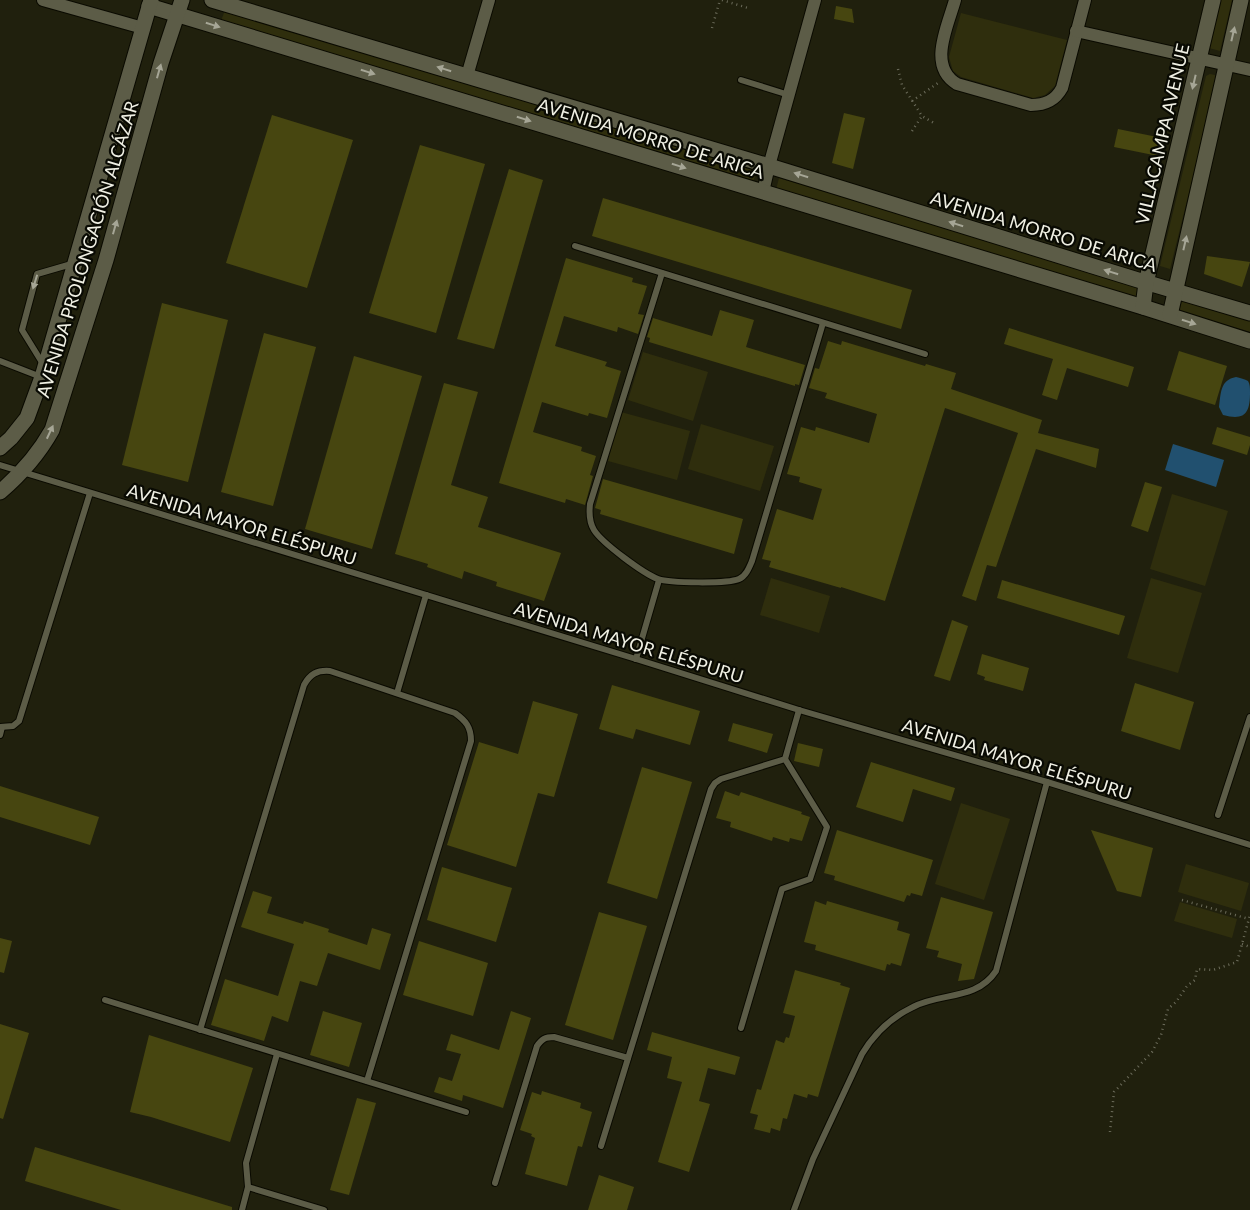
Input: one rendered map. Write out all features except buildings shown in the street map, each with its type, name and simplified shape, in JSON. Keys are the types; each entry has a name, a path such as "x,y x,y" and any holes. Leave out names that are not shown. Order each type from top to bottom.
{"main road":[{"name":"AVENIDA MORRO DE ARICA","path":"212,0 769,166 1146,283 1250,313"},
{"name":"VILLACAMPA AVENUE","path":"1143,307 1146,283 1213,0"},
{"path":"1170,316 1174,291 1241,0"},
{"name":"AVENIDA PROLONGACIÓN ALCÁZAR","path":"0,448 27,418 44,372 150,3"},
{"name":"AVENIDA MORRO DE ARICA","path":"150,3 180,7 764,192 1250,341"},
{"name":"AVENIDA PROLONGACIÓN ALCÁZAR","path":"0,492 22,472 42,447 52,430 106,260 161,64 180,7"},
{"path":"77,257 106,260"}],"street":[{"path":"44,0 143,28"},
{"path":"468,76 489,0"},
{"path":"764,192 769,166 815,0"},
{"path":"956,0 941,52 941,64 948,77 957,84 1031,105 1041,106 1058,96 1062,88 1084,0"},
{"path":"1076,31 1250,70"}],"lane":[{"path":"741,80 789,95"},
{"path":"575,246 924,354"},
{"path":"44,372 22,330 37,274 77,257"},
{"path":"662,273 590,504 589,514 591,523 600,537 645,573 659,580 676,582 728,581 739,579 746,573 752,561 823,323"},
{"path":"0,361 44,372"},
{"name":"AVENIDA MAYOR ELÉSPURU","path":"0,465 799,710 1047,782 1250,845"},
{"path":"0,735 1,727 13,726 19,721 90,493"},
{"path":"636,659 659,580"},
{"path":"397,693 426,595"},
{"path":"200,1030 304,685 309,676 320,670 330,671 455,713 465,720 471,731 471,741 367,1082"},
{"path":"741,1028 782,888 810,879 826,826 785,759 799,710"},
{"path":"1218,815 1250,717"},
{"path":"601,1146 711,790 715,783 721,780 785,759"},
{"path":"794,1210 813,1159 869,1042 886,1026 913,1006 972,991 990,980 996,971 1047,782"},
{"path":"105,1000 466,1112"},
{"path":"495,1182 537,1046 541,1040 546,1037 554,1037 628,1058"},
{"path":"242,1210 248,1187 246,1163 277,1054"},
{"path":"248,1187 324,1210"}],"path":[{"path":"712,28 721,0 748,8"},
{"path":"898,69 902,85 912,101 922,116 934,123"},
{"path":"912,101 948,77"},
{"path":"912,131 922,116"},
{"path":"1110,1132 1114,1092 1152,1052 1161,1035 1168,1009 1176,1002 1186,986 1195,980 1197,968 1213,970 1237,962 1250,917 1182,900"},
{"path":"1242,944 1250,947"}],"shaded area":[{"path":"1220,0 1232,0 1220,51 1209,48"},
{"path":"225,10 757,171 753,182 221,21"},
{"path":"961,13 1067,40 1055,86 1045,95 1033,98 961,77 953,71 949,57"},
{"path":"1210,74 1215,75 1217,80 1170,269 1160,266 1206,76"},
{"path":"779,178 1138,287 1135,300 776,190"},
{"path":"1183,298 1250,319 1250,332 1179,311"},
{"path":"643,352 708,372 693,421 628,400"},
{"path":"621,412 690,431 677,480 608,461"},
{"path":"701,424 774,446 760,491 688,469"},
{"path":"1172,494 1228,511 1205,586 1150,569"},
{"path":"771,578 830,596 819,633 760,615"},
{"path":"1151,578 1202,593 1178,673 1127,658"},
{"path":"961,803 1010,819 984,900 935,884"},
{"path":"1186,864 1249,883 1241,911 1178,892"},
{"path":"1180,902 1237,919 1232,938 1174,921"}],"water":[{"path":"1236,377 1249,382 1250,400 1245,414 1230,417 1223,415 1219,407 1221,392 1227,381"},
{"path":"1173,444 1224,460 1216,487 1165,470"}]}
